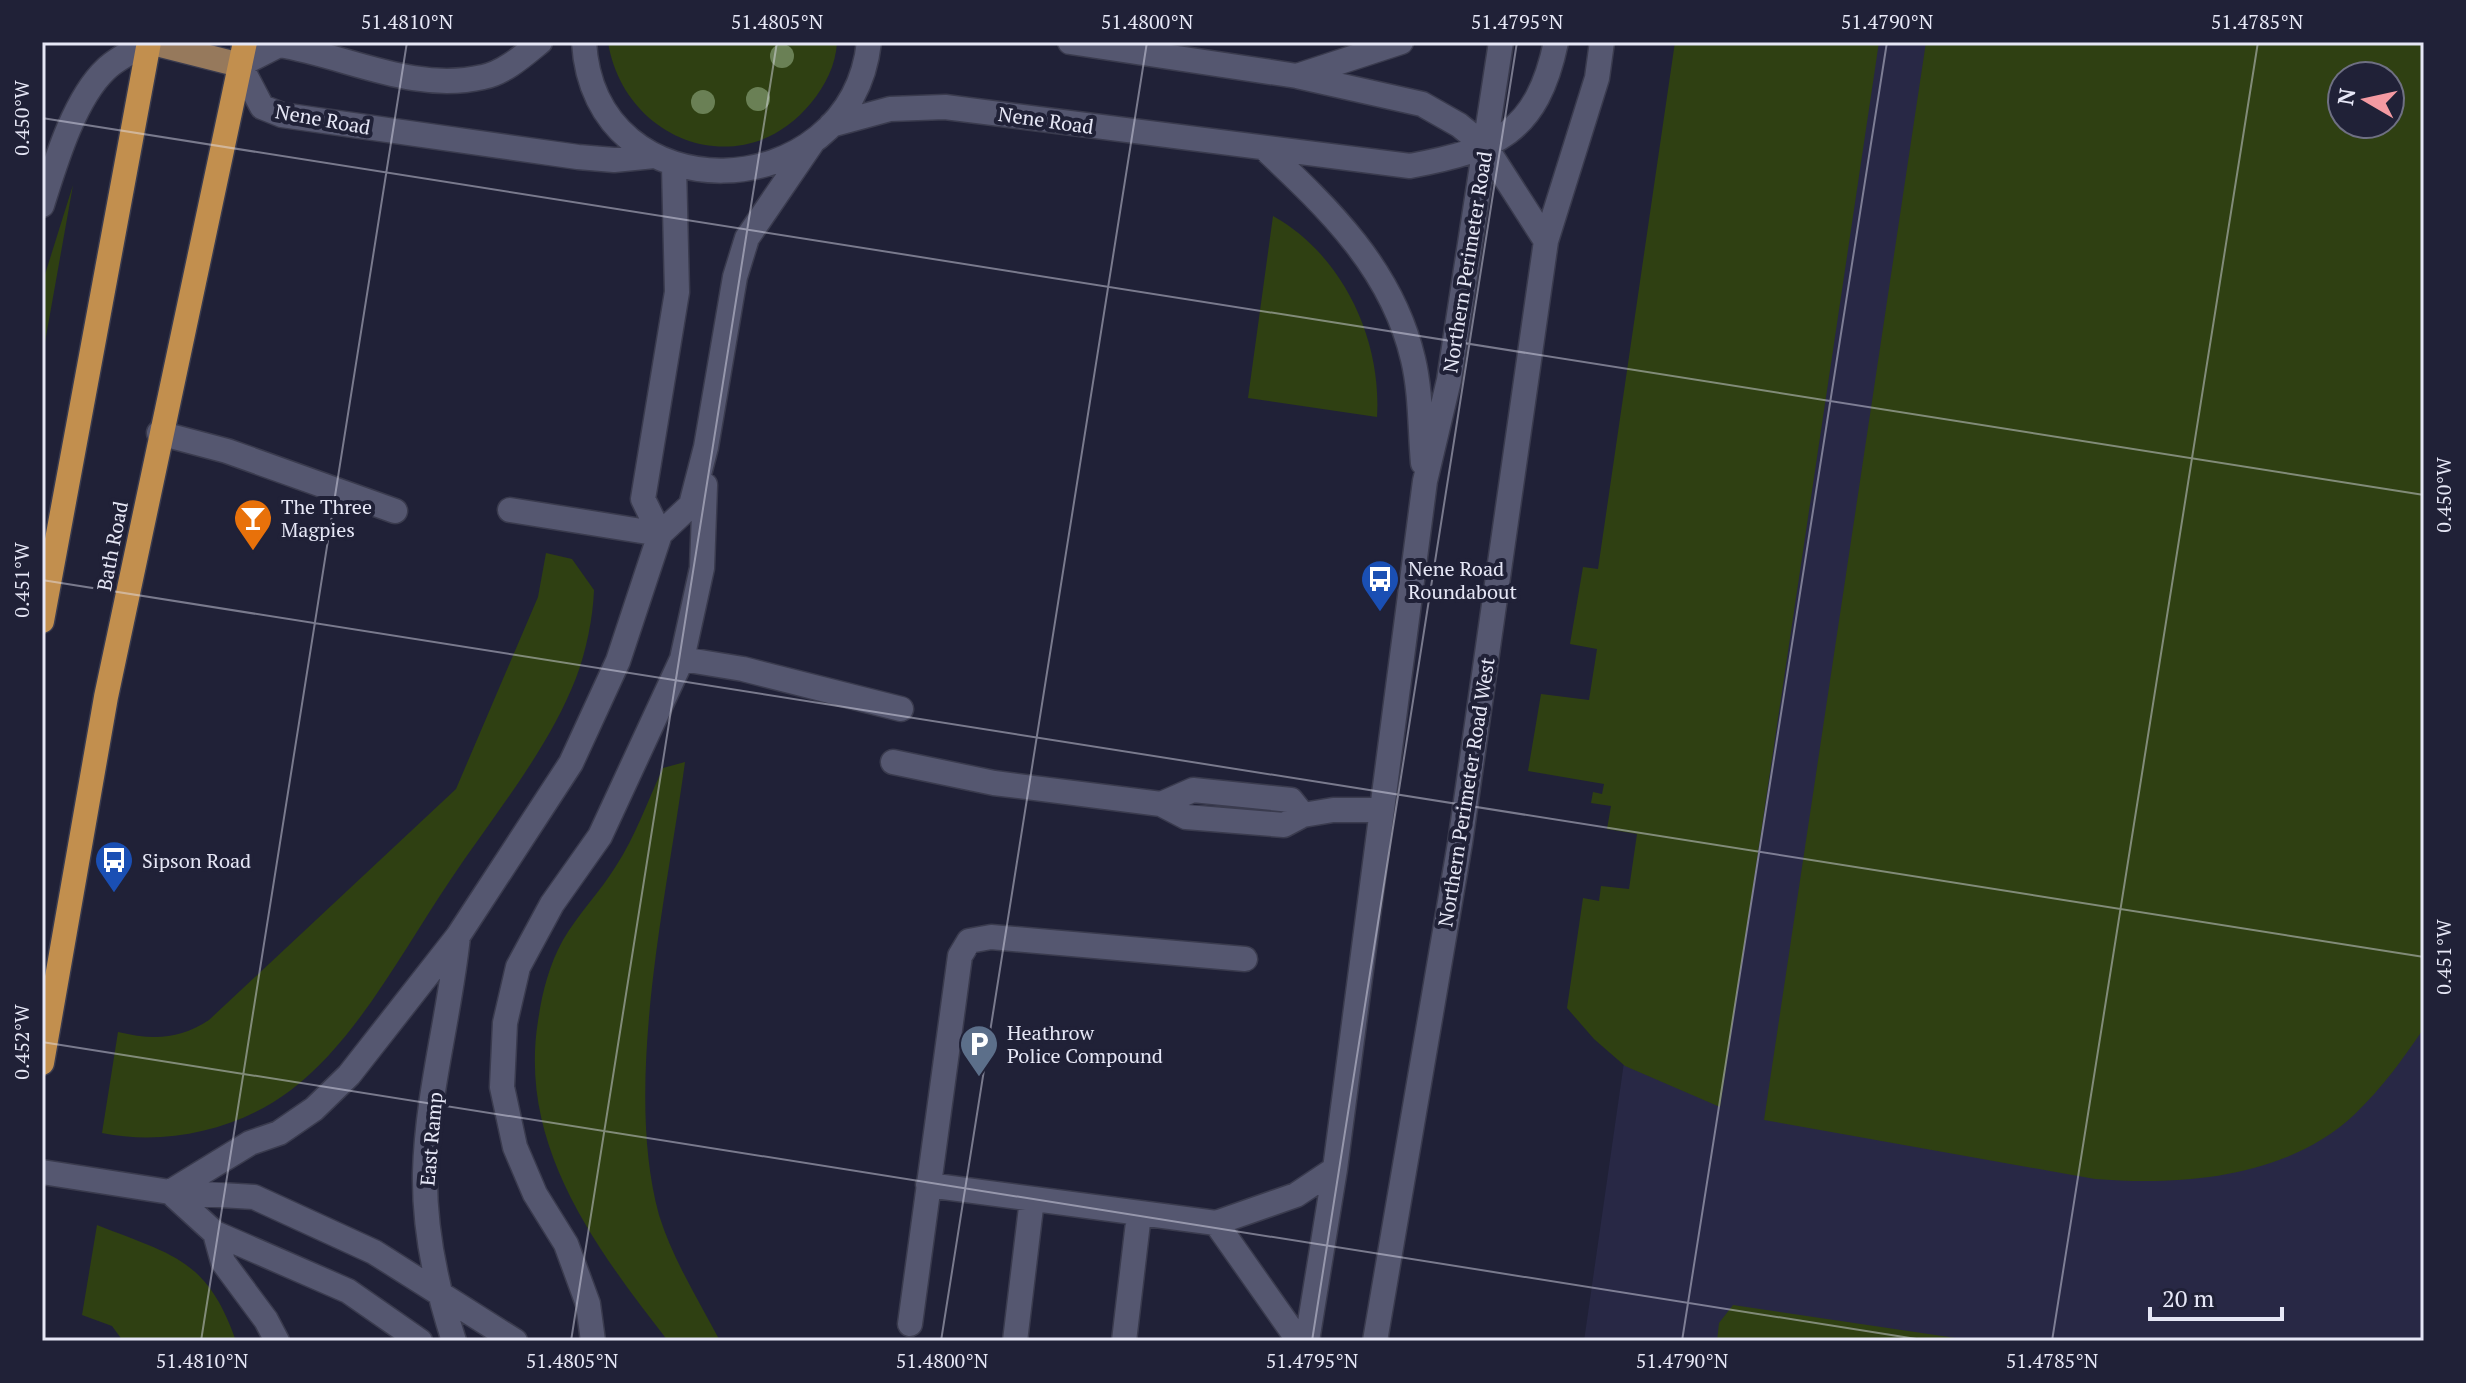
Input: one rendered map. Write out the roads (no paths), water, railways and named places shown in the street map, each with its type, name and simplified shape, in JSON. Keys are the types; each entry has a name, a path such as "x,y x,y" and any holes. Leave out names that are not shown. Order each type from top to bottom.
{"highway":[{"path":"42,621 149,42"},
{"name":"Bath Road","path":"42,1063 103,712 159,433 242,53"}],"main road":[{"path":"149,42 242,53"}],"street":[{"path":"42,205 62,145 87,97 106,69 149,42"},
{"path":"242,53 279,45 387,73 440,82 486,77 540,42"},
{"path":"584,42 587,75 598,101 614,125 664,161 706,172 734,171 789,156 812,143"},
{"path":"170,1192 250,1143 279,1133 314,1109 349,1075 458,936 577,750 618,661 660,534 691,505 706,447 735,277 747,238 812,143 831,125 857,86 867,61 869,42"},
{"path":"1070,42 1297,76 1422,104 1459,125 1485,146 1546,241"},
{"path":"1297,76 1401,42"},
{"name":"Northern Perimeter Road","path":"1425,481 1449,380 1501,42"},
{"name":"Nene Road","path":"831,125 890,109 945,107 1410,166 1485,146 1519,124 1539,100 1556,42"},
{"path":"1546,241 1597,78 1602,42"},
{"name":"Nene Road","path":"242,53 262,107 282,115 578,157 664,161"},
{"path":"1264,148 1363,250 1386,285 1414,361 1425,481 1335,1169 1307,1341"},
{"path":"660,534 643,499 677,292 664,161"},
{"name":"Northern Perimeter Road West","path":"1375,1341 1460,843 1546,241"},
{"path":"159,433 227,451 395,511"},
{"path":"593,1341 588,1304 566,1244 535,1194 515,1147 502,1087 505,1023 518,967 552,904 600,836 682,659 702,568 706,447"},
{"path":"510,510 660,534"},
{"path":"682,659 743,669 784,682 901,709"},
{"path":"893,762 994,783 1161,804 1193,790 1291,800 1303,815 1333,810 1381,810"},
{"name":"East Ramp","path":"454,1341 438,1293 427,1228 425,1171 458,936"},
{"path":"910,1324 960,956 969,941 991,937 1245,959"},
{"path":"928,1185 1216,1223 1296,1195 1335,1169"},
{"path":"42,1172 170,1192 254,1197 364,1246 515,1341"},
{"path":"170,1192 215,1233 348,1291 420,1341"},
{"path":"1015,1341 1032,1199"},
{"path":"1124,1341 1139,1214"},
{"path":"1216,1223 1299,1341"},
{"path":"215,1233 223,1262 266,1320 277,1341"}],"place":[{"name":"The Three Magpies","path":"253,552"},
{"name":"Nene Road Roundabout","path":"1380,613"},
{"name":"Sipson Road","path":"114,894"},
{"name":"Heathrow Police Compound","path":"979,1078"}]}
